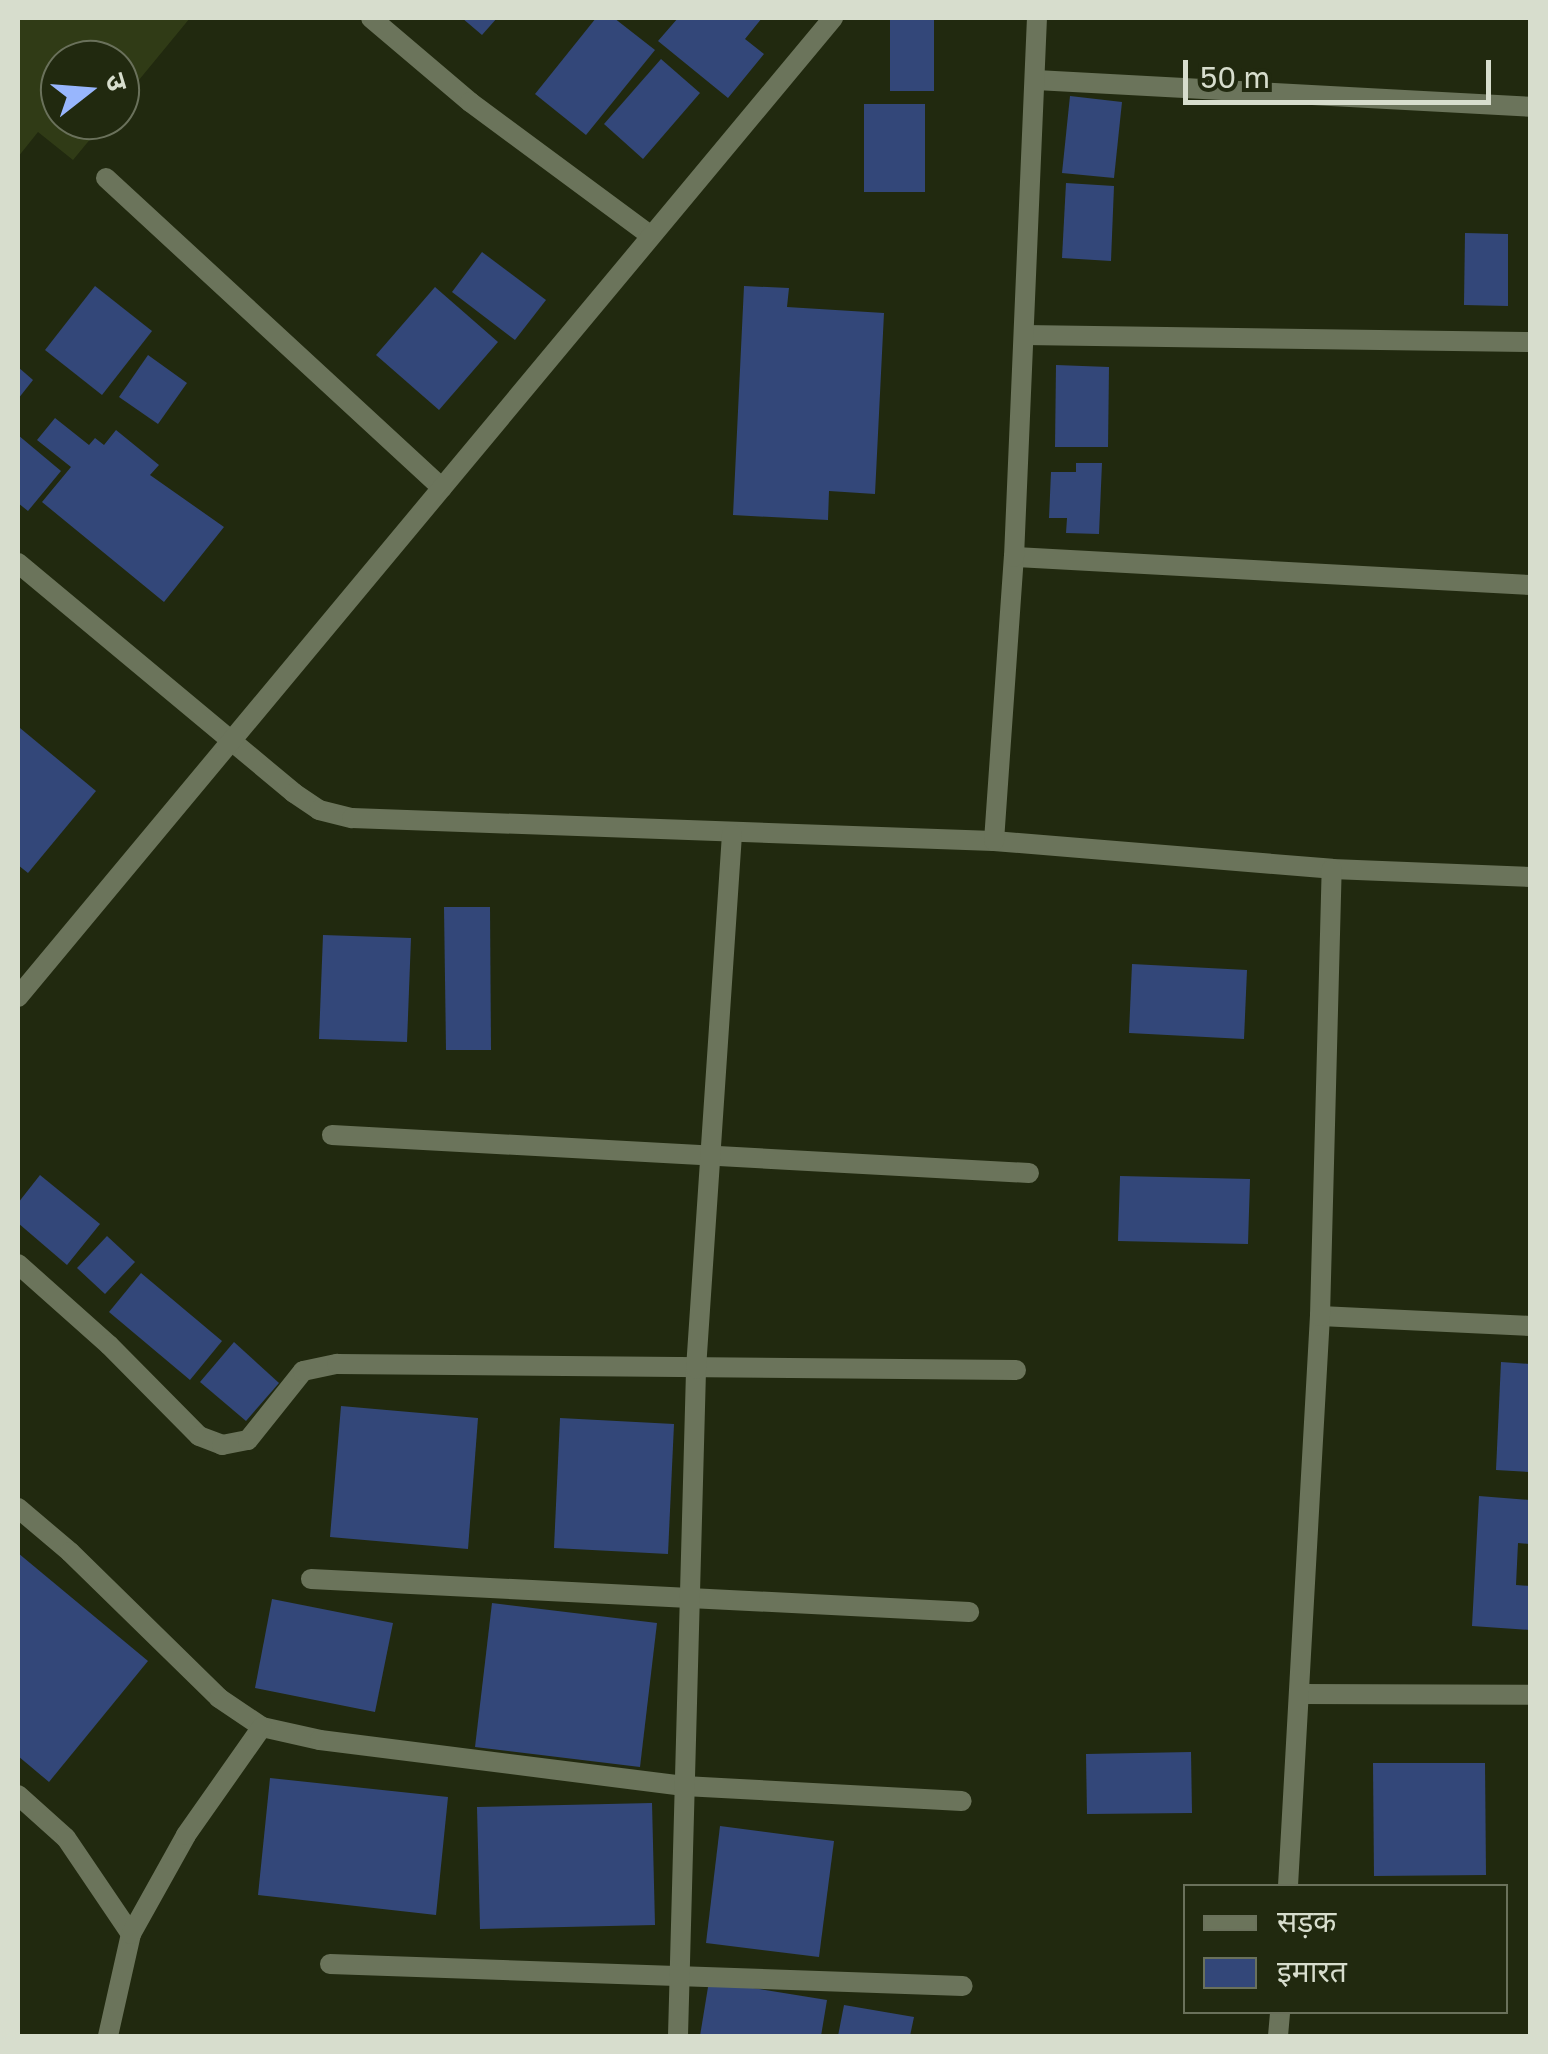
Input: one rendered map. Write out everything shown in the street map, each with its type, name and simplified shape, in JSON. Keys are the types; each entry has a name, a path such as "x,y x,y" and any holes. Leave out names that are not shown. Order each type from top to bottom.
{"street":[{"path":"371,18 470,102 651,236"},
{"path":"18,997 833,18"},
{"path":"994,841 1014,557 1038,18"},
{"path":"1036,80 1530,107"},
{"path":"106,178 442,488"},
{"path":"1024,335 1530,342"},
{"path":"1014,557 1530,585"},
{"path":"18,562 231,742 319,810 352,818 994,841 1332,869 1530,877"},
{"path":"678,2036 696,1369 714,1158 732,834"},
{"path":"1288,1884 1320,1316 1332,869"},
{"path":"332,1136 1028,1173"},
{"path":"18,1264 108,1345 199,1436 222,1445 248,1440 292,1383 303,1372 319,1366 1016,1370"},
{"path":"1320,1316 1530,1326"},
{"path":"18,1508 70,1552 220,1698 262,1728 320,1740 684,1786 962,1801"},
{"path":"311,1579 970,1612"},
{"path":"1300,1694 1530,1695"},
{"path":"108,2036 131,1934 186,1835 262,1728"},
{"path":"18,1796 66,1838 131,1934"},
{"path":"330,1964 963,1986"}],"green space":[{"path":"18,18 190,18 140,79 140,40 40,40 40,134 18,157"},
{"path":"48,140 90,140 73,160"}],"building":[{"path":"462,18 497,18 482,35"},
{"path":"596,18 614,18 655,50 586,135 535,94"},
{"path":"678,18 762,18 745,39 764,54 728,98 658,41"},
{"path":"890,18 934,18 934,91 890,91"},
{"path":"661,59 700,93 643,159 604,124"},
{"path":"1070,96 1122,102 1114,178 1062,173"},
{"path":"864,104 925,104 925,192 864,192"},
{"path":"1066,183 1114,186 1111,261 1062,258"},
{"path":"1465,233 1508,234 1508,306 1464,305"},
{"path":"482,252 546,300 515,340 452,292"},
{"path":"95,286 152,331 102,395 45,350"},
{"path":"744,286 789,288 787,307 884,313 875,494 829,491 828,520 733,515"},
{"path":"435,287 498,342 439,410 376,355"},
{"path":"148,355 187,383 158,424 119,397"},
{"path":"1056,365 1109,367 1108,447 1055,447"},
{"path":"18,367 33,380 18,399"},
{"path":"55,418 89,445 95,438 104,445 116,430 159,465 150,475 224,527 164,602 42,502 71,467 37,440"},
{"path":"18,435 61,471 28,511 18,503"},
{"path":"1076,463 1102,463 1099,534 1066,533 1067,518 1049,518 1051,472 1076,472"},
{"path":"20,728 96,791 28,873 18,865"},
{"path":"444,907 490,907 491,1050 446,1050"},
{"path":"323,935 411,938 407,1042 319,1039"},
{"path":"1132,964 1247,970 1244,1039 1129,1033"},
{"path":"40,1175 100,1224 67,1265 18,1223 18,1203"},
{"path":"1120,1176 1250,1179 1248,1244 1118,1241"},
{"path":"107,1236 135,1262 105,1294 77,1268"},
{"path":"141,1273 222,1341 190,1380 109,1312"},
{"path":"234,1342 279,1383 246,1421 200,1382"},
{"path":"1501,1362 1530,1364 1530,1472 1496,1470"},
{"path":"341,1406 478,1418 468,1549 330,1537"},
{"path":"560,1418 674,1424 668,1554 554,1548"},
{"path":"1479,1496 1530,1500 1530,1544 1518,1543 1516,1585 1530,1586 1530,1630 1472,1626"},
{"path":"18,1553 148,1661 49,1782 18,1756"},
{"path":"272,1599 393,1623 375,1712 255,1688"},
{"path":"492,1603 657,1623 640,1767 475,1747"},
{"path":"1191,1752 1192,1813 1087,1814 1086,1754"},
{"path":"1373,1763 1485,1763 1486,1875 1374,1876"},
{"path":"270,1778 448,1797 436,1915 258,1895"},
{"path":"652,1803 655,1925 480,1929 477,1807"},
{"path":"720,1826 834,1841 819,1957 706,1943"},
{"path":"709,1981 827,2000 821,2036 700,2036"},
{"path":"844,2005 914,2017 910,2036 838,2036"}]}
